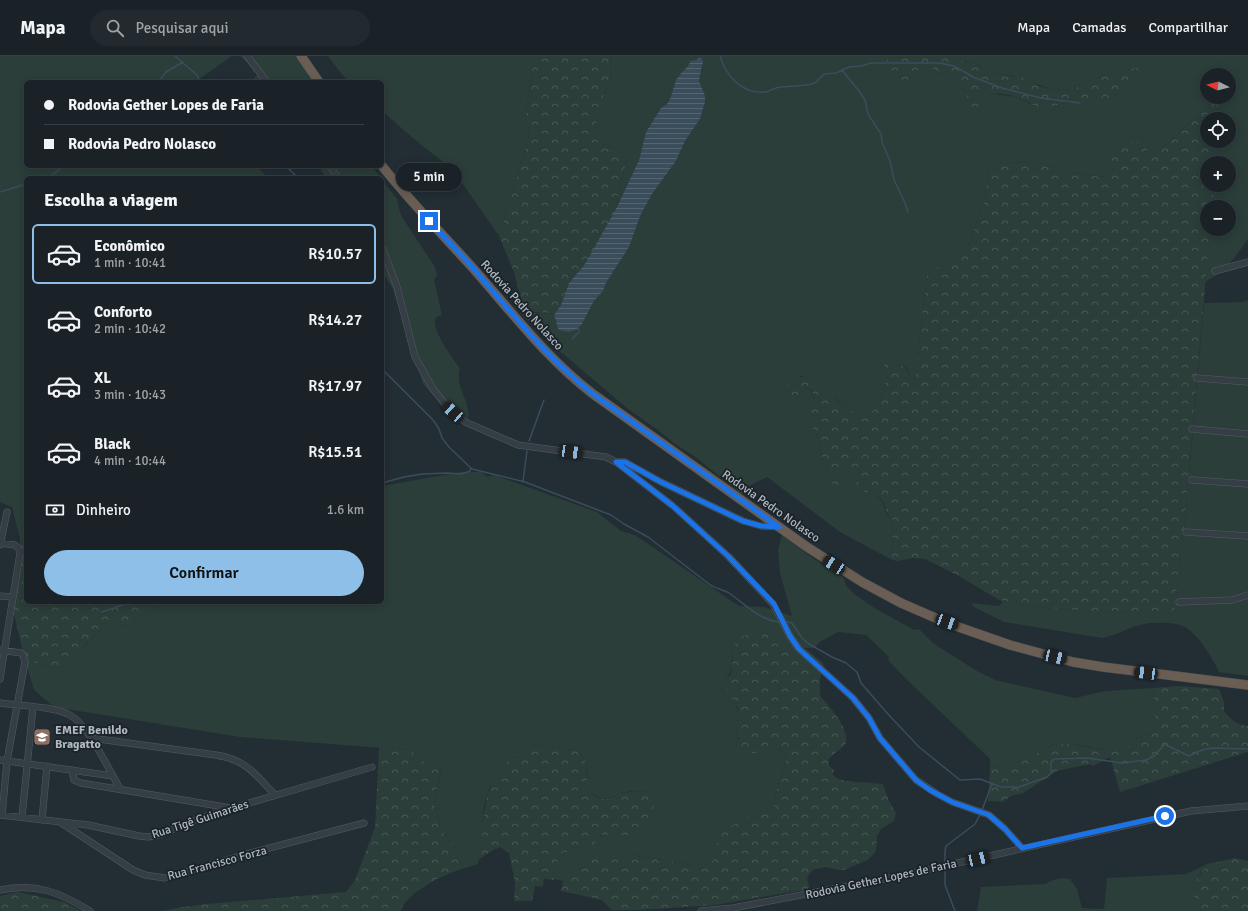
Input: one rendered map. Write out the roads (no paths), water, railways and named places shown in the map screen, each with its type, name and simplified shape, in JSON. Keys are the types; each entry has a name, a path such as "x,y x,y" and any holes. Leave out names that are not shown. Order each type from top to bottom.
{"highway":[{"path":"301,56 318,80"},
{"name":"Rodovia Pedro Nolasco","path":"384,168 408,199 472,267 531,336 568,373 593,394 779,527 848,574 901,603 1010,645 1061,659 1103,667 1248,685"}],"street":[{"path":"247,56 265,80"},
{"path":"384,253 396,287 415,357 432,389 445,404 459,417 473,426 518,445 606,457 616,462 673,506 719,546 774,604 799,649 853,698 869,718 880,738 916,780 952,802 981,812 993,818 1022,848"},
{"path":"1215,272 1248,262"},
{"path":"1197,378 1248,382"},
{"path":"1192,429 1248,434"},
{"path":"616,462 625,462 661,482 743,521 761,526 779,527"},
{"path":"1192,480 1248,484"},
{"path":"0,546 7,512"},
{"path":"1186,532 1248,536"},
{"path":"0,543 18,547 20,554 2,650 0,679"},
{"path":"1179,602 1232,600 1248,595"},
{"path":"0,596 13,597"},
{"path":"1,815 7,761 25,662 23,655 18,652 2,650"},
{"path":"0,704 59,711 70,715 91,738 120,789"},
{"path":"22,817 33,707"},
{"path":"91,738 225,756 243,763 252,770 275,795"},
{"path":"0,760 113,776"},
{"path":"42,820 47,766"},
{"name":"Rua Tigê Guimarães","path":"1,815 88,825 148,837 159,835 198,819 232,808 372,767"},
{"path":"72,770 72,777 76,782 232,808"},
{"name":"Rodovia Gether Lopes de Faria","path":"701,911 753,905 941,867 1191,811 1248,806"},
{"name":"Rua Francisco Forza","path":"59,822 133,870 145,875 165,878 247,854 364,823"},
{"path":"0,890 20,888 38,889 70,899 90,911"}],"water":[{"path":"699,58 702,59 703,62 699,81 705,96 705,102 700,119 685,141 676,161 652,194 641,214 629,247 606,283 603,291 594,301 582,324 577,329 569,332 559,330 554,315 561,305 569,283 585,264 617,207 639,160 646,132 661,108 667,104 670,99 676,80 691,61"}],"waterway":[{"path":"175,56 197,75 199,80"},
{"path":"720,56 726,70 737,83 743,87 758,92 766,92 779,87 812,84 824,74 836,73 849,67 871,63 939,63 954,66 973,77 1002,88 1041,98 1080,103"},
{"path":"160,80 166,72 183,62"},
{"path":"842,70 865,100 868,114 881,134 882,142 890,161 894,180 908,212"},
{"path":"51,176 61,168"},
{"path":"288,168 296,176"},
{"path":"0,192 24,185"},
{"path":"572,339 579,332 578,327"},
{"path":"384,371 433,420 439,429 442,438 449,447 472,469 525,482 611,515 648,537 711,586 729,593 759,615 773,621 780,622"},
{"path":"529,441 544,400"},
{"path":"523,481 527,451"},
{"path":"384,482 422,474 461,474 470,471 471,468"},
{"path":"102,612 125,604"},
{"path":"784,621 792,623 802,638 809,644 846,663 857,672 861,683 919,747 960,780 980,779 1001,787 1019,787 1047,777 1051,773 1051,762 1054,759 1087,758 1122,763 1146,760 1154,756 1164,745 1189,756 1202,750 1212,748 1248,749"},
{"path":"982,810 992,784"},
{"path":"945,863 946,846 975,824 981,813"},
{"path":"945,867 945,885 955,911"}],"place":[{"name":"EMEF Benildo Bragatto","path":"42,737"}]}
